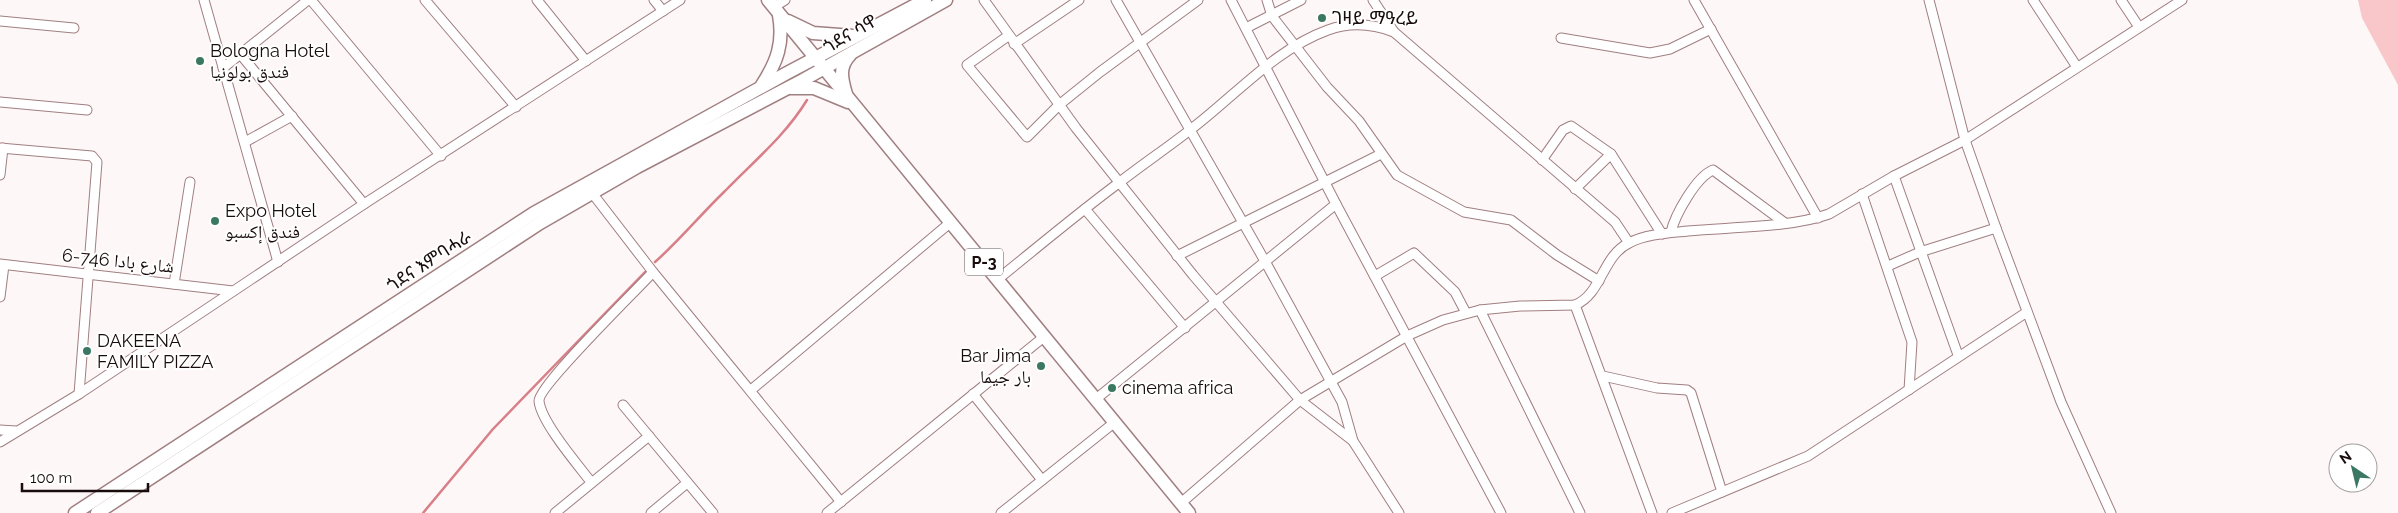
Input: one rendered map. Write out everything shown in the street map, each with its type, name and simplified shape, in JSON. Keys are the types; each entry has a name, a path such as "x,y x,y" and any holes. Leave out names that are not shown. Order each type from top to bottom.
{"main road":[{"name":"ጎደና ሳዋ","path":"823,69 857,42 925,0"},
{"name":"ጎደና ሳዋ","path":"815,58 857,42 946,0"},
{"path":"776,10 813,33 857,42 845,60 841,75 850,101"},
{"path":"759,90 772,69 780,50 782,30 776,10"},
{"name":"P-3","path":"776,10 1185,508"},
{"name":"ጎደና እምባሓራ","path":"97,513 524,233 589,188 815,58"},
{"name":"ጎደና እምባሓራ","path":"75,513 494,239 589,188 823,69"},
{"path":"786,88 814,88 850,101"}],"street":[{"path":"204,0 278,262"},
{"path":"223,68 309,0 441,156"},
{"path":"425,0 516,107"},
{"path":"537,0 586,61"},
{"path":"654,0 664,12"},
{"path":"0,442 79,394 364,204 680,0"},
{"path":"776,10 785,0"},
{"path":"984,0 1059,105 1217,304 1300,400 1353,441"},
{"path":"1080,0 969,62 968,68 1027,137 1059,105 1198,0"},
{"path":"1116,0 1242,224 1266,263 1342,402 1353,441 1399,513"},
{"path":"1231,0 1336,204 1501,513"},
{"path":"1267,0 1272,16 1328,87 1359,121 1381,154 1404,180 1464,212 1511,220 1557,255 1599,281"},
{"path":"1246,28 1301,0"},
{"path":"1373,0 1394,32 1615,222 1628,243"},
{"path":"1694,0 1818,218"},
{"path":"1929,0 1965,140 1996,228 2061,402 2111,513"},
{"path":"2033,0 2077,67"},
{"path":"2121,0 2139,27"},
{"path":"1185,508 1300,400 1407,336 1466,313 1480,310 1575,304 1587,297 1599,281 1608,261 1628,243 1667,233 1785,223 1818,218 1965,140 2182,0"},
{"path":"0,22 74,28"},
{"path":"998,279 1120,181 1190,130 1266,67 1296,45 1329,29 1345,26 1366,24 1394,32"},
{"path":"1561,38 1650,53 1670,49 1710,30"},
{"path":"241,55 364,204"},
{"path":"0,102 87,110"},
{"path":"245,142 292,116"},
{"path":"1542,160 1563,130 1571,126 1611,154 1667,233"},
{"path":"0,175 1,148 92,156 96,158 90,275 79,394"},
{"path":"1177,256 1381,154"},
{"path":"1575,189 1611,154"},
{"path":"1667,233 1674,219 1701,180 1713,170 1785,223"},
{"path":"1894,176 1958,356"},
{"path":"174,284 190,182"},
{"path":"589,188 653,272 841,502"},
{"path":"1862,194 1888,266 1912,342 1909,390"},
{"path":"1096,399 1217,304 1336,204"},
{"path":"1086,208 1185,328"},
{"path":"750,390 952,222"},
{"path":"1888,266 1920,252 1996,228"},
{"path":"1375,276 1414,253 1455,292 1466,313"},
{"path":"0,297 2,265"},
{"name":"شارع بادا 746-6","path":"2,265 233,291"},
{"path":"591,482 555,435 541,408 539,401 541,394 558,373 653,272"},
{"path":"1575,304 1652,513"},
{"path":"1480,310 1580,513"},
{"path":"1672,513 1808,456 2027,312"},
{"path":"827,513 1045,336"},
{"path":"1603,376 1657,388 1687,390 1690,393 1722,492"},
{"path":"973,394 1042,480"},
{"path":"623,405 712,513"},
{"path":"1001,513 1115,422"},
{"path":"0,430 16,431"},
{"path":"554,513 649,436"},
{"path":"651,513 687,482"}],"shaded area":[{"path":"2358,0 2398,0 2398,85 2362,18"}],"waterway":[{"path":"655,262 779,137 807,100"},
{"path":"423,513 493,429 645,272"}],"place":[{"name":"ገዛይ ማዓረይ","path":"1322,18"},
{"name":"Bologna Hotel فندق بولونيا","path":"200,61"},
{"name":"Expo Hotel فندق إكسبو","path":"215,221"},
{"name":"DAKEENA FAMILY PIZZA","path":"87,351"},
{"name":"Bar Jima بار جيما","path":"1041,366"},
{"name":"cinema africa","path":"1112,388"}]}
